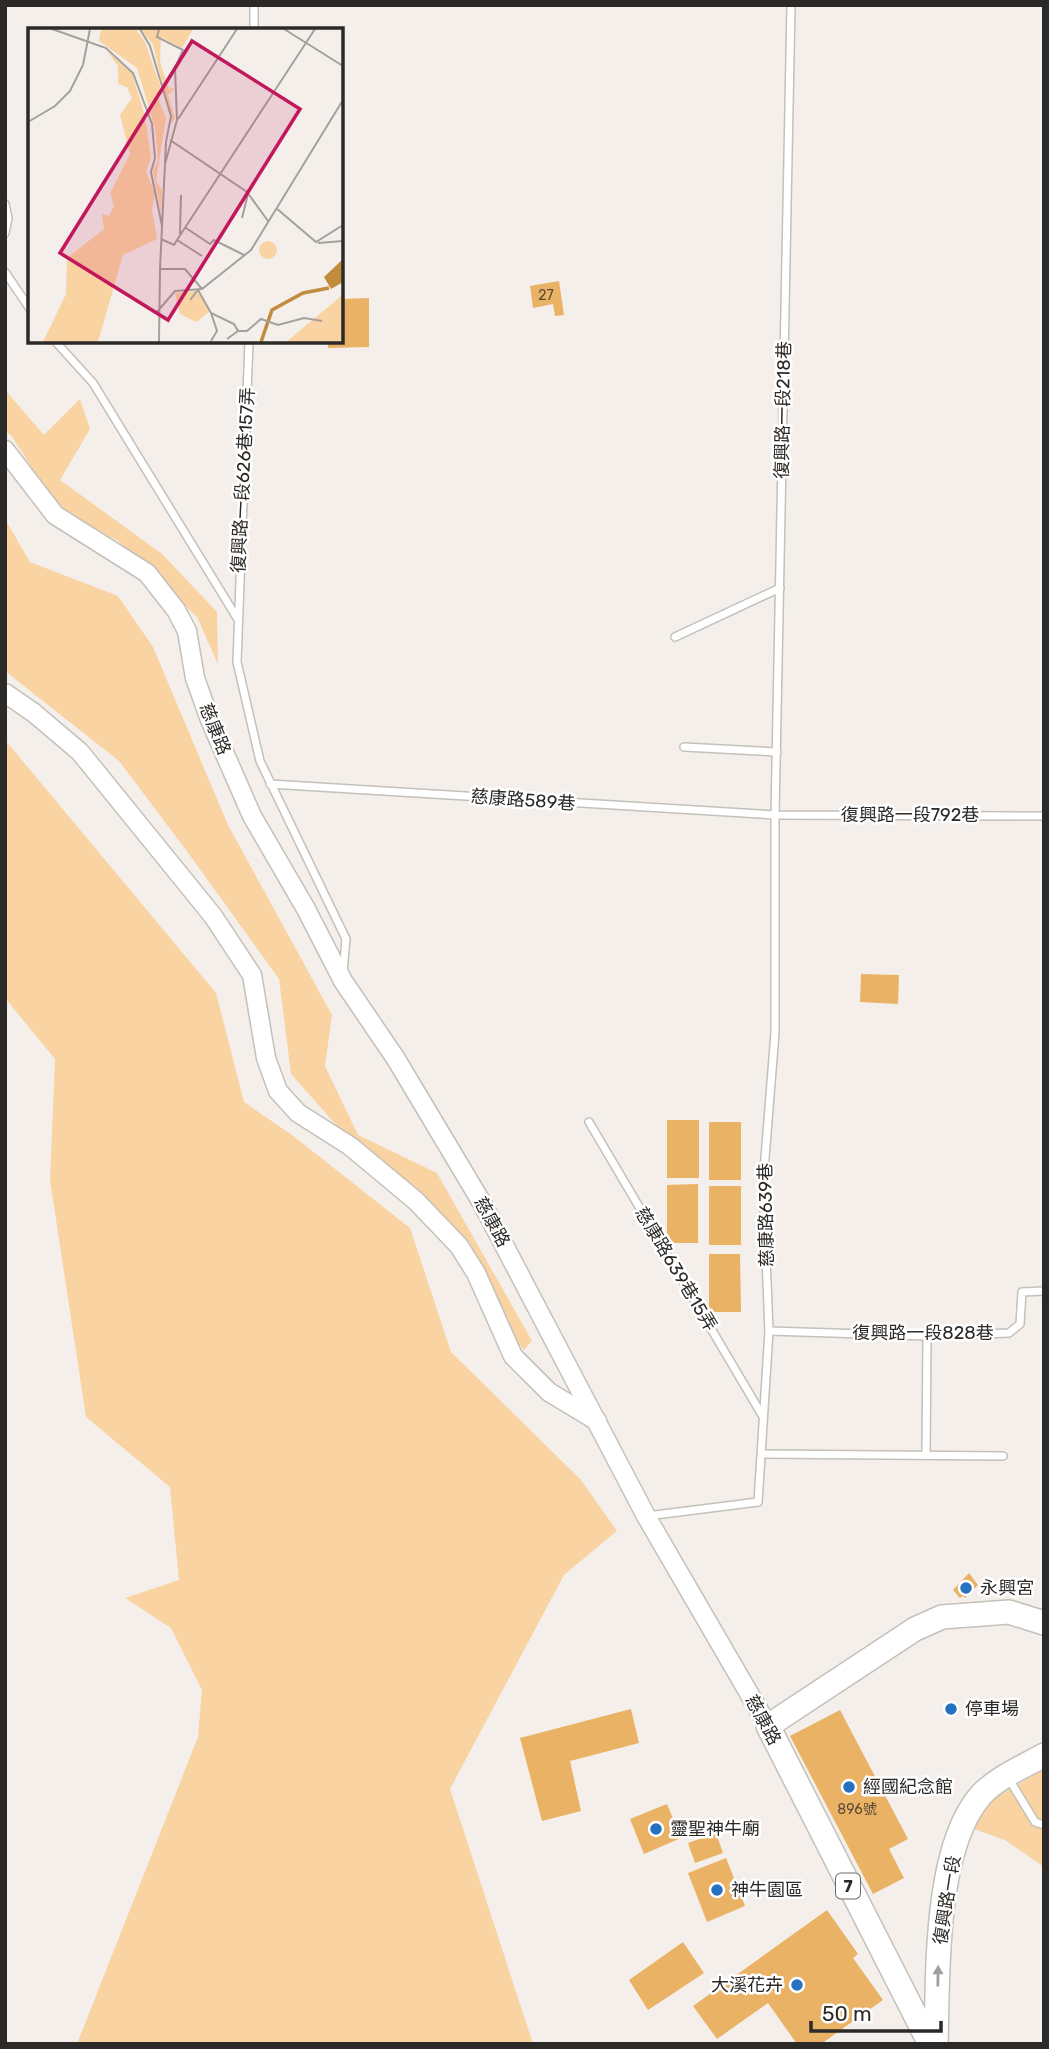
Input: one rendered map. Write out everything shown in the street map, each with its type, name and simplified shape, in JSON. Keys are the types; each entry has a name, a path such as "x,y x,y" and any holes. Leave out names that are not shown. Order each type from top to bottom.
{"main road":[{"path":"768,1727 915,1629 942,1617 1009,1612 1044,1623"},
{"name":"慈康路","path":"768,1727 930,2044"},
{"name":"復興路一段","path":"936,2044 938,1955 947,1878 965,1818 981,1795 1006,1776 1044,1755"}],"street":[{"name":"慈康路","path":"5,450 55,515 147,573 176,610 187,631 195,678 210,720 252,816 306,909 343,981 396,1059 482,1203 646,1516 768,1727"},
{"path":"5,693 34,713 80,752 213,916 252,975 266,1058 278,1091 298,1113 350,1146 416,1201 459,1246 477,1273 513,1356 548,1392 597,1421"}],"lane":[{"path":"254,5 254,28"},
{"name":"復興路一段218巷","path":"775,815 791,5"},
{"path":"5,204 8,218 5,233"},
{"path":"5,272 28,306"},
{"path":"57,343 93,383 237,619 237,662 260,761 346,939 343,981"},
{"name":"復興路一段626巷157弄","path":"237,619 249,343"},
{"path":"675,637 780,588"},
{"path":"684,747 776,752"},
{"name":"慈康路589巷","path":"270,784 775,815"},
{"name":"復興路一段792巷","path":"775,815 1044,816"},
{"name":"慈康路639巷","path":"646,1516 758,1502 769,1331 763,1183 775,1033 775,815"},
{"name":"慈康路639巷15弄","path":"589,1122 762,1416"},
{"name":"復興路一段828巷","path":"769,1331 927,1336 1009,1333 1020,1324 1022,1292 1044,1291"},
{"path":"926,1454 927,1336"},
{"path":"763,1454 1003,1456"},
{"path":"1006,1776 1035,1822 1044,1825"}],"shaded area":[{"path":"5,390 44,435 80,399 90,429 60,480 162,554 217,612 218,664 197,617 117,540 62,515 11,435 5,431"},
{"path":"5,519 30,562 118,596 153,647 228,825 332,1015 325,1066 358,1135 437,1173 532,1341 524,1350 508,1332 477,1261 443,1215 354,1145 291,1074 279,979 119,761 5,671"},
{"path":"5,740 216,993 244,1102 292,1135 410,1228 451,1352 581,1480 617,1531 564,1575 450,1789 533,2044 77,2044 198,1737 202,1690 171,1628 125,1598 179,1580 170,1487 86,1417 50,1180 55,1059 5,998"},
{"path":"1044,1769 1044,1867 1005,1840 974,1829 988,1802"}],"building":[{"path":"559,281 564,315 555,316 553,304 533,308 530,286"},
{"path":"369,298 369,347 328,348 328,343 343,343 343,299"},
{"path":"861,974 899,975 898,1004 860,1002"},
{"path":"667,1120 699,1120 699,1178 667,1178"},
{"path":"709,1122 741,1122 741,1180 709,1180"},
{"path":"698,1184 698,1243 667,1243 667,1185"},
{"path":"709,1186 741,1186 741,1245 709,1245"},
{"path":"709,1254 740,1254 741,1312 709,1312"},
{"name":"永興宮","path":"969,1573 978,1585 965,1598 960,1598 953,1590"},
{"path":"631,1709 639,1743 570,1761 581,1811 542,1821 520,1738"},
{"name":"經國紀念館","path":"840,1710 908,1839 889,1849 904,1878 873,1894 790,1736"},
{"name":"靈聖神牛廟","path":"667,1804 681,1838 644,1854 630,1819"},
{"path":"716,1833 723,1853 695,1863 688,1843"},
{"name":"神牛園區","path":"726,1858 745,1906 707,1922 688,1873"},
{"name":"大溪花卉","path":"827,1910 858,1954 853,1958 883,2000 821,2044 797,2044 768,2003 717,2039 693,2006"},
{"path":"683,1942 704,1973 648,2010 629,1980"}],"place":[{"name":"永興宮","path":"966,1588"},
{"name":"停車場","path":"951,1709"},
{"name":"經國紀念館","path":"849,1787"},
{"name":"靈聖神牛廟","path":"656,1829"},
{"name":"神牛園區","path":"717,1890"},
{"name":"大溪花卉","path":"797,1985"}]}
